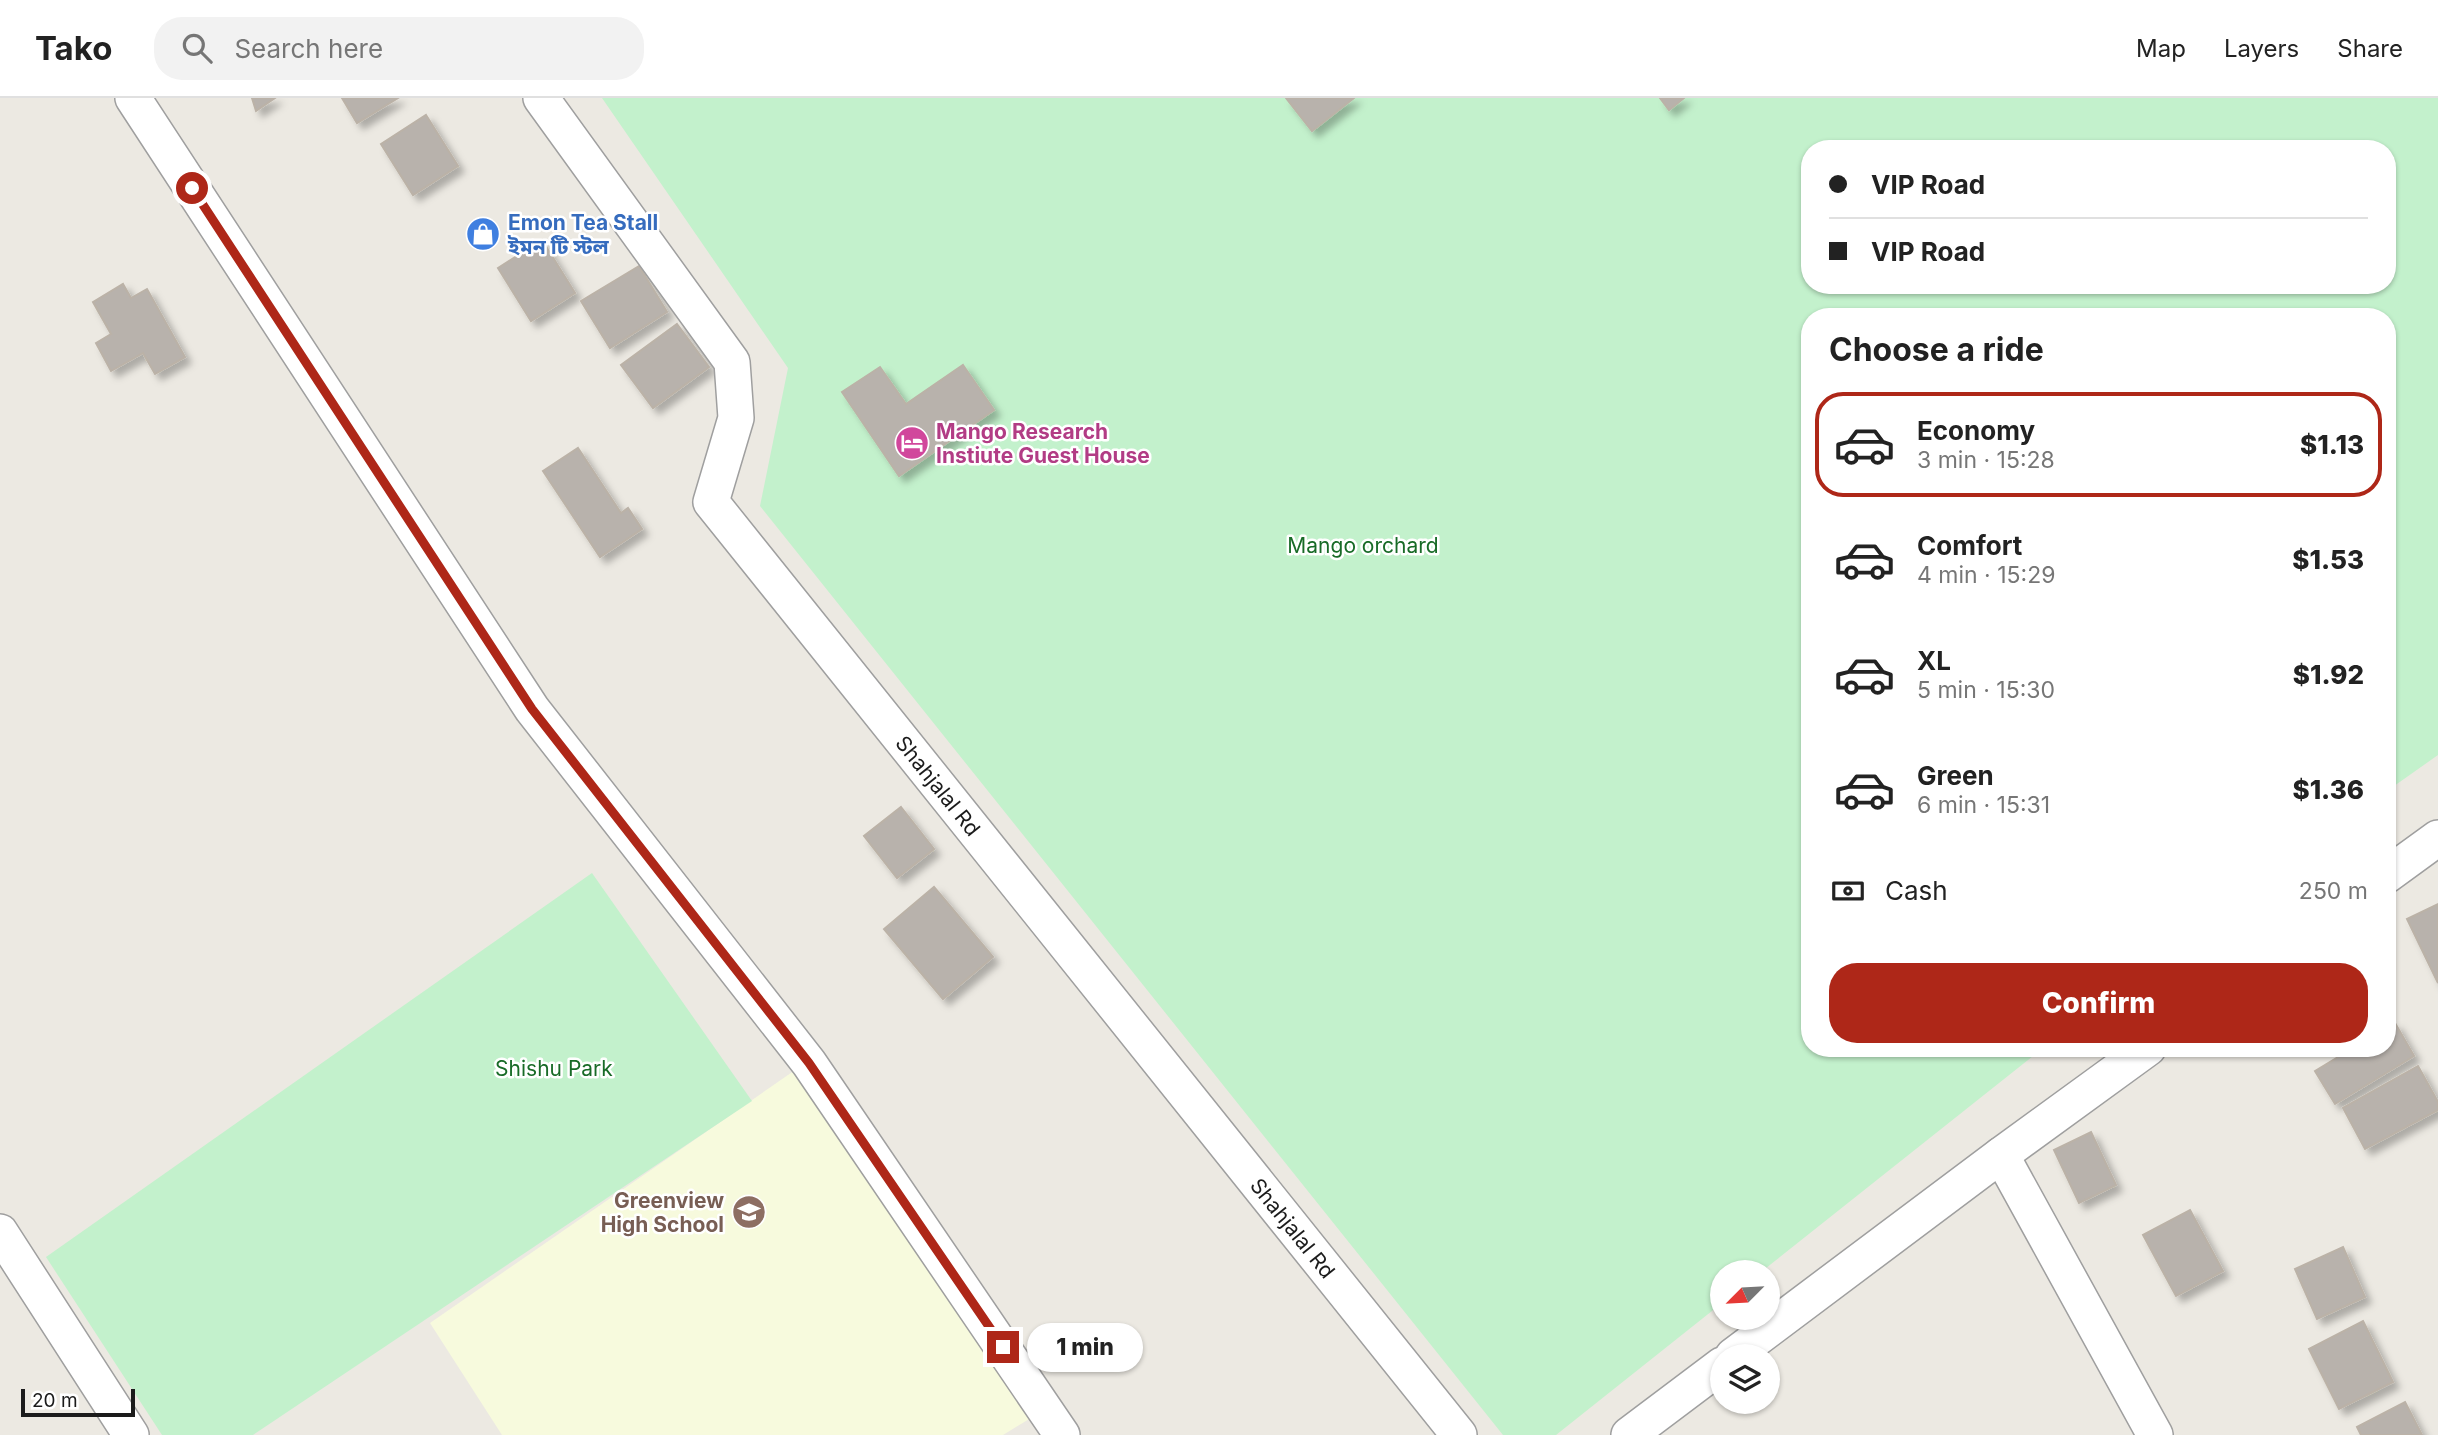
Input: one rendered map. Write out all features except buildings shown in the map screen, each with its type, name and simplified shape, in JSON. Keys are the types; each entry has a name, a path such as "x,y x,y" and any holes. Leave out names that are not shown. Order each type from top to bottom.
{"street":[{"path":"133,98 532,709 809,1063 1062,1435"},
{"name":"Shahjalal Rd","path":"541,98 732,362 736,418 710,502 1459,1435"},
{"path":"2396,868 2438,838"},
{"path":"1749,1344 2136,1057"},
{"path":"2001,1155 2155,1435"},
{"path":"0,1232 131,1435"},
{"path":"1629,1435 1710,1374"}],"shaded area":[{"name":"Greenview High School","path":"801,1066 1049,1407 1003,1435 502,1435 430,1323"}],"green space":[{"name":"Mango orchard","path":"602,98 2438,98 2438,755 2396,785 2396,308 1801,308 1801,1057 2032,1057 1776,1260 1710,1260 1710,1313 1556,1435 1503,1435 760,506 788,368"},
{"name":"Shishu Park","path":"592,873 752,1101 253,1435 162,1435 46,1257"}],"place":[{"name":"Emon Tea Stall ইমন টি স্টল","path":"483,234"},
{"name":"Mango Research Instiute Guest House","path":"912,443"},
{"name":"Greenview High School","path":"749,1212"}],"route":[{"path":"192,188 532,709 809,1063 1003,1347"}]}
